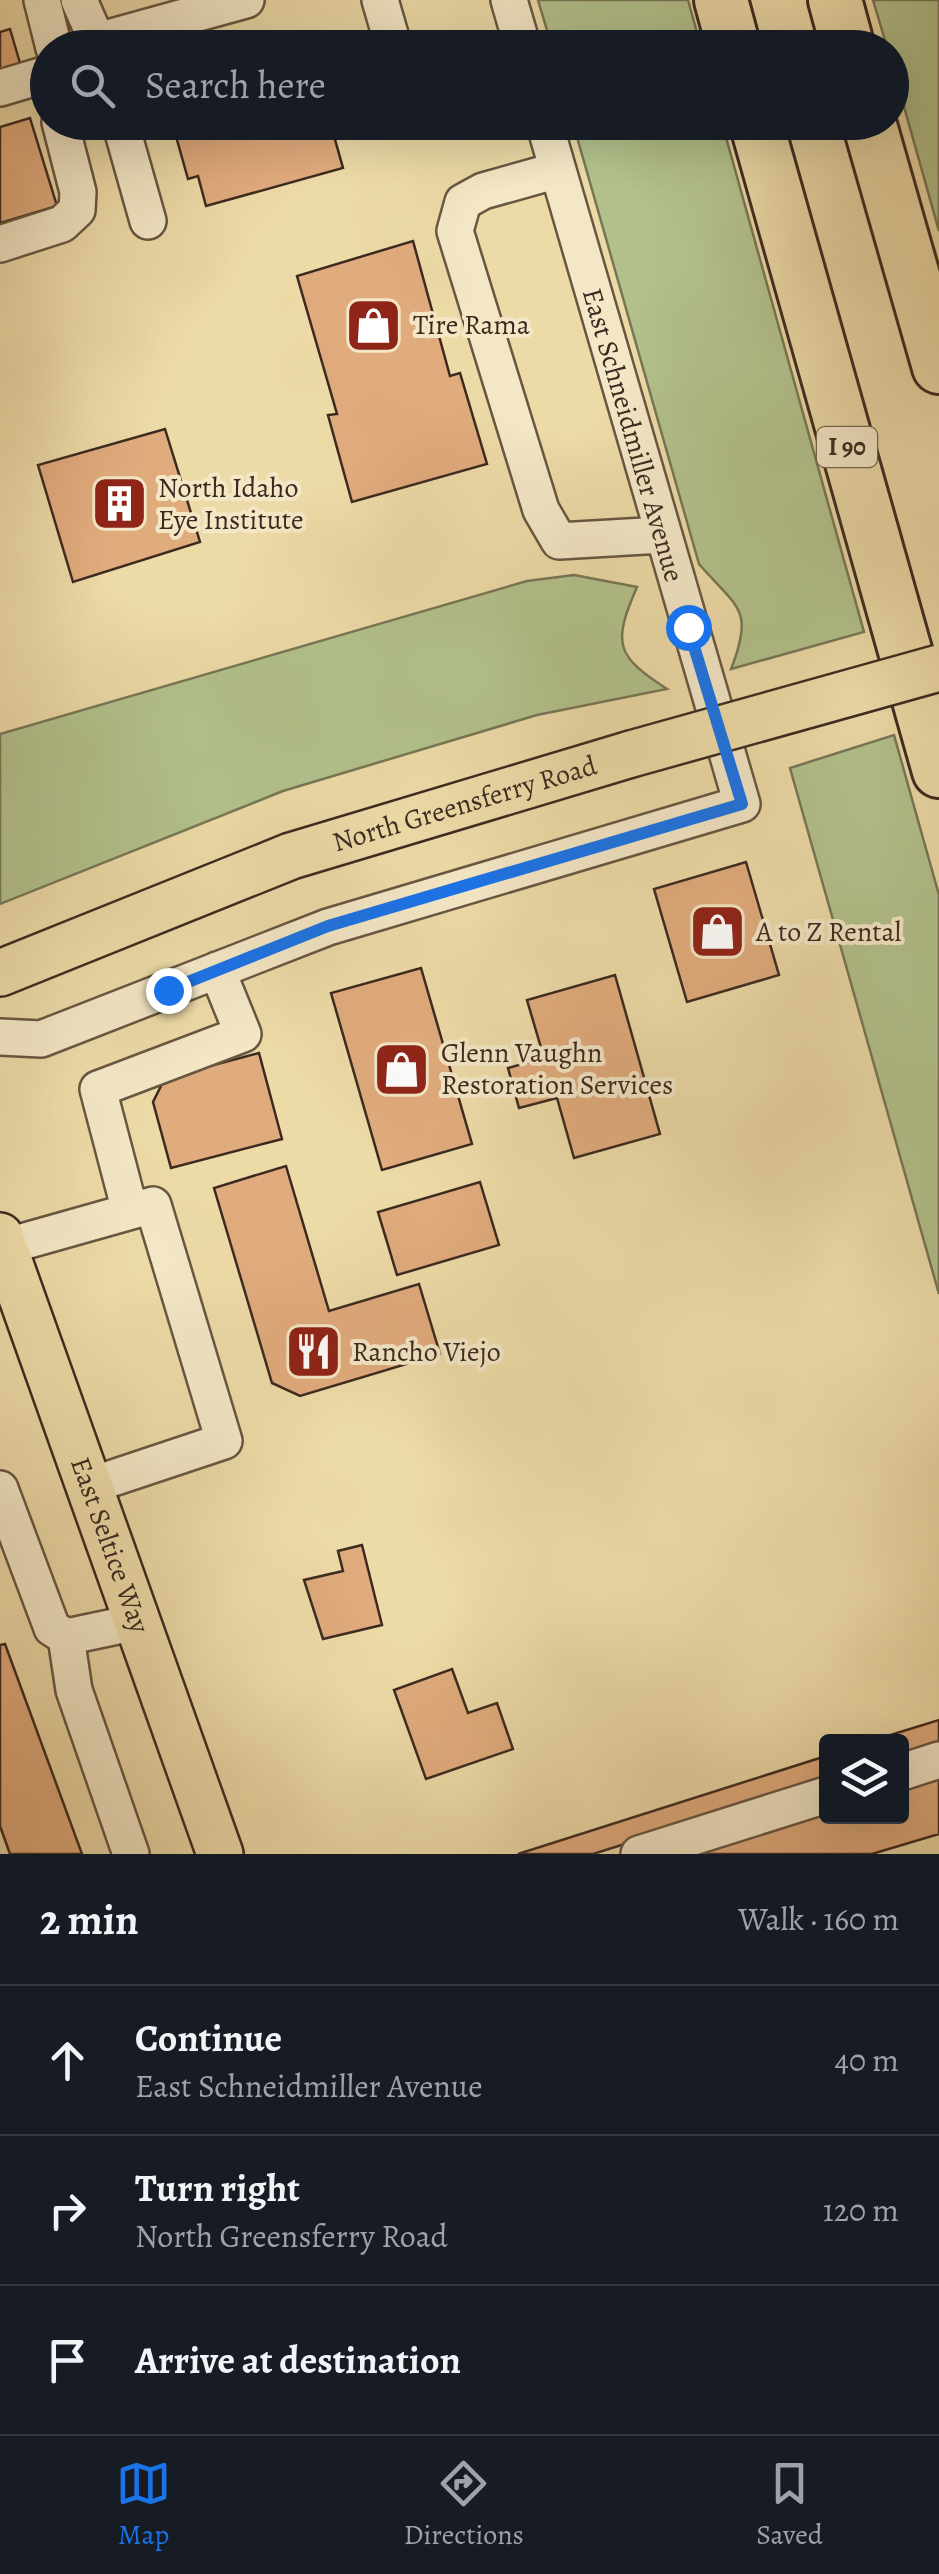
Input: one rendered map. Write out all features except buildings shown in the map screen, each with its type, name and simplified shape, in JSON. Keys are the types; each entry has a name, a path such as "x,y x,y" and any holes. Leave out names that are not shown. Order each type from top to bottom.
{"highway":[{"path":"721,0 729,30"},
{"path":"834,0 843,30"},
{"name":"I 90","path":"761,140 939,771"},
{"path":"875,140 939,367"}],"main road":[{"name":"North Greensferry Road","path":"0,973 291,856 939,668"},
{"name":"East Seltice Way","path":"2,1242 14,1322 89,1486 220,1854"}],"street":[{"path":"42,0 50,30"},
{"path":"80,0 92,30"},
{"path":"145,30 246,0"},
{"path":"380,0 389,30"},
{"path":"509,0 517,30"},
{"path":"0,88 30,79"},
{"path":"0,244 62,224 77,210 78,192 65,140"},
{"path":"125,140 148,221"},
{"name":"East Schneidmiller Avenue","path":"217,970 328,926 742,804 549,140"},
{"path":"558,170 483,191 463,202 454,231 541,510 559,541 662,535"},
{"path":"0,1037 41,1039 217,970 243,1034 98,1088 130,1211"},
{"path":"2,1242 153,1205 224,1441 89,1486"},
{"path":"0,1489 52,1628 66,1637 137,1622"},
{"path":"66,1637 74,1690 132,1854"},
{"path":"909,1770 939,1760"},
{"path":"639,1854 819,1797"}],"green space":[{"path":"538,0 688,0 696,30 547,30"},
{"path":"873,0 939,0 939,231 909,124 909,30 882,30"},
{"path":"578,140 727,140 864,632 731,669 741,633 738,610 699,564"},
{"path":"574,575 637,587 624,622 624,647 637,667 667,689 537,715 283,791 0,904 0,734 527,581"},
{"path":"894,735 939,895 939,1294 790,768"}],"place":[{"name":"Tire Rama","path":"374,325"},
{"name":"North Idaho Eye Institute","path":"119,504"},
{"name":"A to Z Rental","path":"717,932"},
{"name":"Glenn Vaughn Restoration Services","path":"402,1069"},
{"name":"Rancho Viejo","path":"313,1352"}],"route":[{"path":"168,990 328,926 742,804 688,627"}]}
